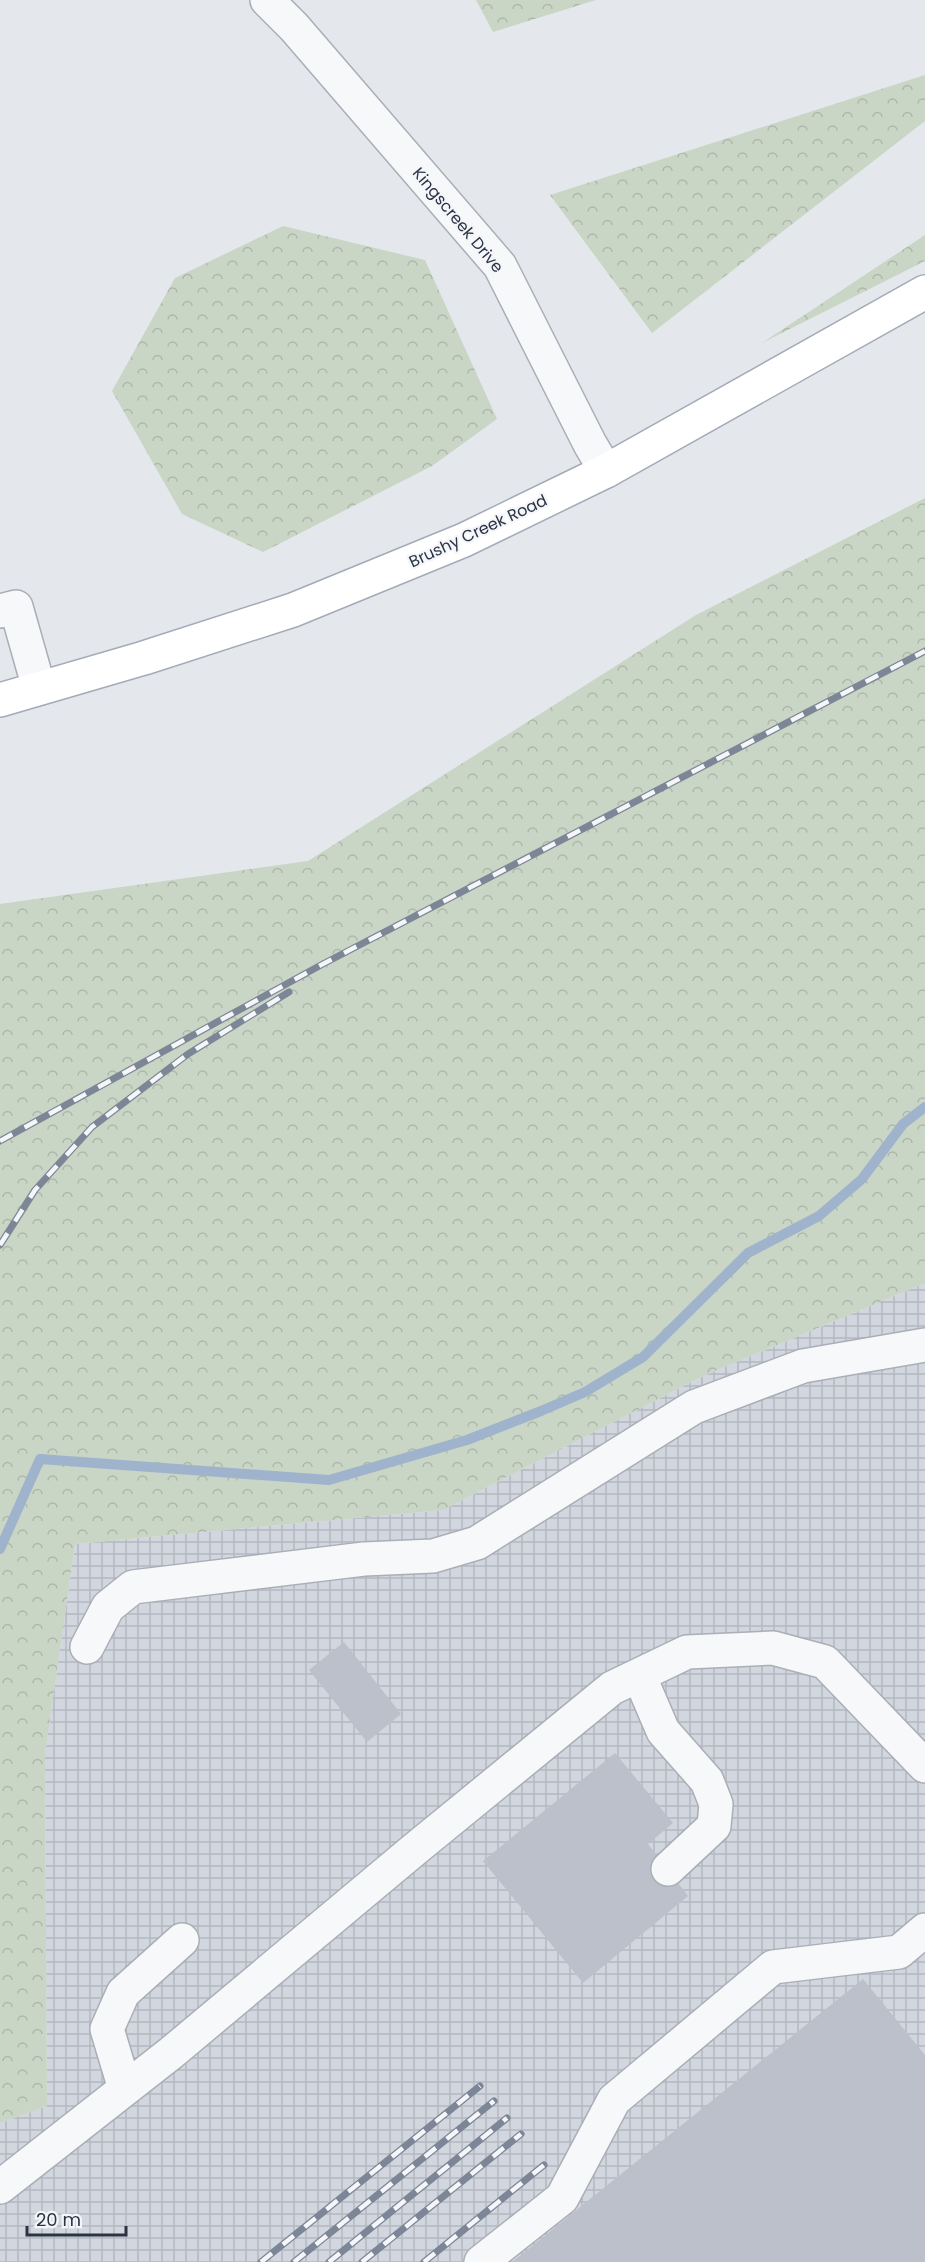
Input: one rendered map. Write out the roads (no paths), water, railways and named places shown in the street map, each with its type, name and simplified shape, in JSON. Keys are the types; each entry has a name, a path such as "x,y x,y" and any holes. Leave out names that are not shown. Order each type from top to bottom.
{"main road":[{"name":"Brushy Creek Road","path":"0,700 144,658 293,610 464,540 606,471 925,291"}],"street":[{"name":"Kingscreek Drive","path":"267,0 294,27 500,266 590,444 606,471"},
{"path":"0,611 16,607 39,688"},
{"path":"87,1647 108,1607 133,1587 364,1559 433,1556 477,1543 694,1407 803,1366 925,1345"},
{"path":"0,2187 126,2089 612,1688 687,1652 773,1648 825,1662 925,1766"},
{"path":"639,1675 663,1731 707,1781 716,1804 714,1826 668,1869"},
{"path":"481,2262 562,2198 614,2100 773,1967 898,1952 925,1930"},
{"path":"126,2089 108,2029 123,1993 182,1940"}],"waterway":[{"path":"0,1549 40,1459 329,1480 467,1440 585,1392 643,1357 748,1253 819,1216 862,1179 903,1124 925,1107"}],"railway":[{"path":"0,1141 321,965 925,651"},
{"path":"0,1245 35,1190 92,1127 188,1054 289,992"},
{"path":"261,2262 480,2086"},
{"path":"294,2262 494,2101"},
{"path":"329,2262 507,2118"},
{"path":"362,2262 521,2134"},
{"path":"424,2262 544,2165"}]}
